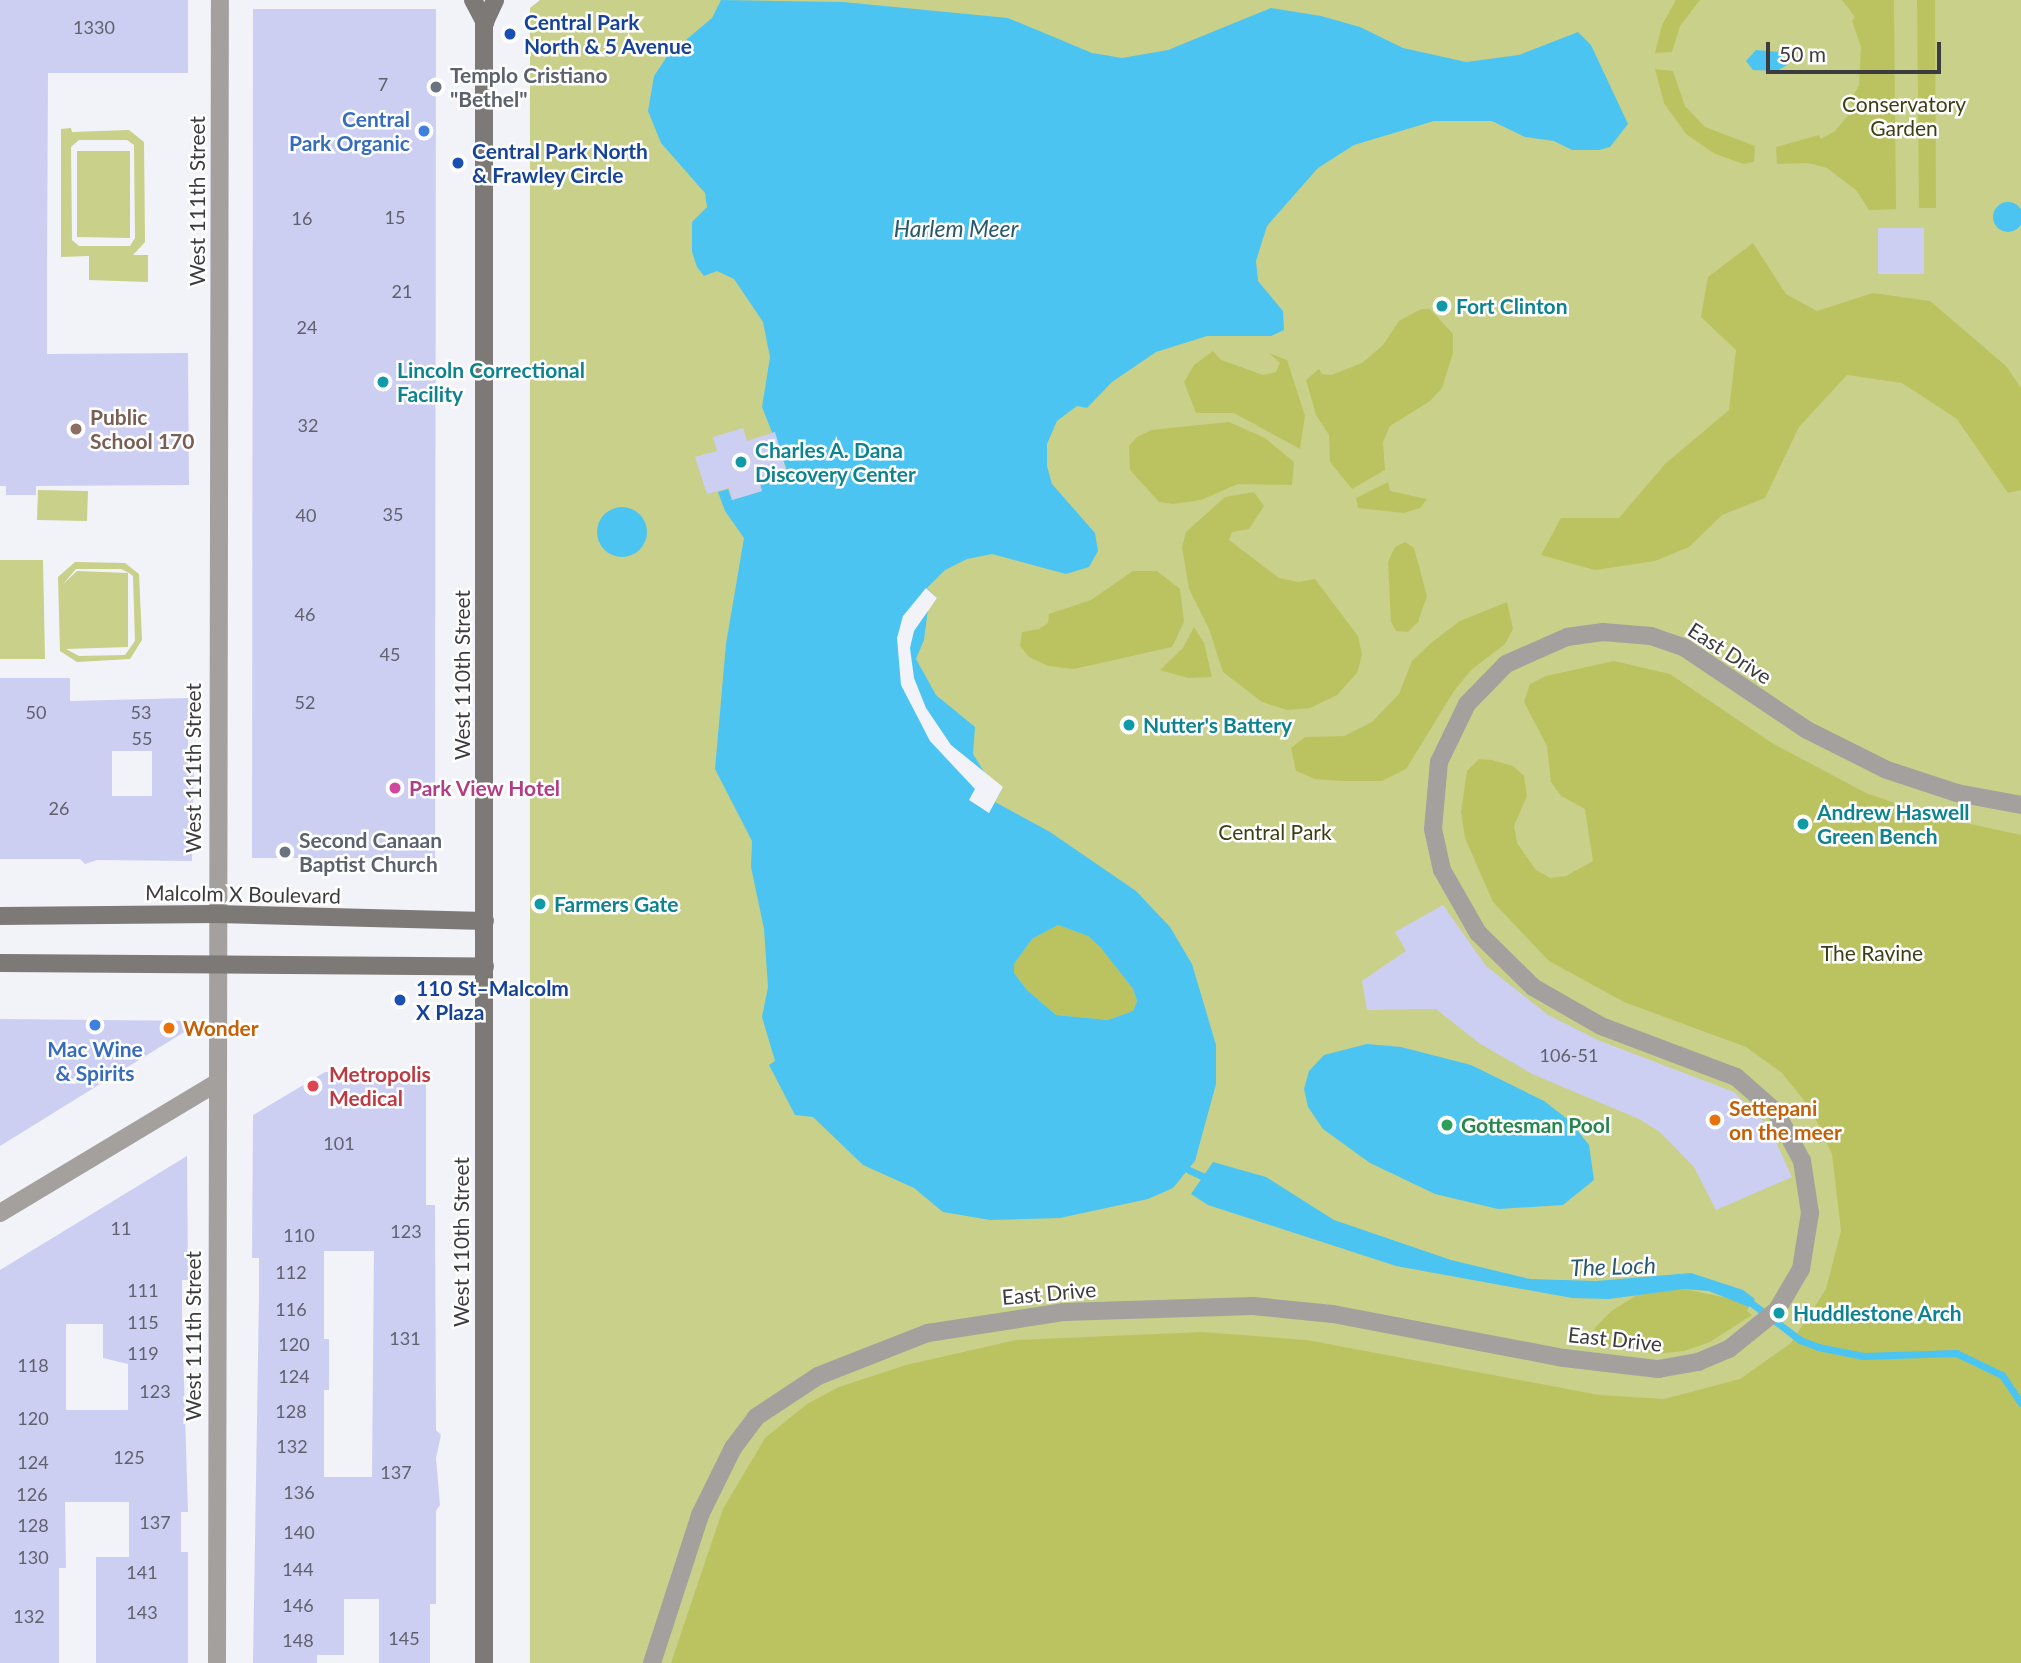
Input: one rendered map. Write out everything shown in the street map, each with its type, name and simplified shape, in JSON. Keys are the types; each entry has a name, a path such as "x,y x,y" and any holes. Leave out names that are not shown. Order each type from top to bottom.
{"main road":[{"path":"473,0 485,23"},
{"path":"485,23 495,0"},
{"name":"West 110th Street","path":"484,1663 485,23"},
{"name":"Malcolm X Boulevard","path":"0,916 216,914 485,921"},
{"path":"0,963 485,966"}],"street":[{"name":"West 111th Street","path":"217,1663 216,914 220,0"},
{"name":"East Drive","path":"652,1663 700,1515 733,1448 756,1417 818,1376 928,1333 1064,1312 1253,1306 1333,1314 1564,1358 1658,1369 1714,1356 1765,1324 1787,1296 1807,1251 1809,1197 1794,1142 1766,1100 1718,1068 1601,1026 1555,1002 1512,969 1458,904 1436,848 1432,804 1439,762 1455,723 1489,676 1520,655 1567,637 1636,634 1685,648 1807,730 1887,770 1957,793 2021,805"},
{"path":"0,1213 216,1083"}],"green space":[{"name":"Central Park","path":"540,0 2021,0 2021,1663 530,1663 530,8"},
{"path":"1676,0 1700,0 1680,26 1672,52 1655,53 1662,25"},
{"path":"1842,0 1894,0 1896,209 1869,210 1856,190 1827,168 1808,163 1777,164 1776,147 1819,135 1821,139 1835,131 1855,107 1850,102 1859,85 1861,47 1852,21 1855,17"},
{"path":"1917,0 1935,0 1936,208 1919,208"},
{"path":"1655,69 1673,71 1685,106 1705,127 1755,146 1754,162 1744,164 1715,154 1686,134 1664,103"},
{"path":"71,128 72,132 129,130 144,142 145,242 133,255 148,255 148,282 89,280 89,256 61,257 61,129","holes":["79,140 127,140 134,145 135,238 130,246 79,246 72,240 71,147"]},
{"path":"77,151 130,151 130,238 77,237"},
{"path":"1753,243 1786,294 1817,311 1873,293 1930,301 2006,366 2021,388 2021,490 2008,493 1957,419 1902,383 1847,375 1799,427 1765,498 1722,515 1689,547 1655,561 1595,570 1541,555 1561,518 1619,518 1665,464 1729,410 1736,350 1701,317 1708,277"},
{"path":"1421,309 1430,309 1453,334 1453,353 1442,388 1430,401 1390,426 1383,442 1385,470 1352,489 1330,462 1329,435 1316,415 1306,380 1319,369 1322,374 1331,375 1362,363 1383,345 1399,321"},
{"path":"1213,351 1221,360 1263,375 1276,372 1280,363 1269,353 1287,360 1305,416 1300,449 1234,413 1196,413 1184,382 1194,365"},
{"path":"1229,422 1265,438 1294,462 1292,485 1238,484 1201,500 1173,504 1159,502 1130,470 1129,446 1137,437 1151,430"},
{"path":"1388,482 1390,491 1427,499 1420,508 1404,513 1358,508 1356,498"},
{"path":"38,490 88,491 87,521 37,520"},
{"path":"1254,492 1264,506 1249,529 1232,532 1229,540 1279,578 1298,582 1315,579 1358,636 1362,655 1357,673 1337,695 1310,708 1287,710 1262,702 1223,672 1209,629 1189,589 1182,547 1186,532 1225,497"},
{"path":"1405,542 1414,548 1427,596 1418,622 1408,632 1396,631 1391,622 1388,562 1395,547"},
{"path":"0,560 43,560 45,659 0,659"},
{"path":"75,562 125,563 139,574 142,640 130,659 77,662 60,651 58,577","holes":["76,569 121,569 129,573 133,576 135,641 125,655 79,656 66,649 128,647 128,573 77,571 63,584"]},
{"path":"1133,571 1157,571 1180,589 1184,622 1172,647 1074,669 1048,666 1029,657 1020,646 1022,632 1039,629 1048,623 1049,614 1091,600"},
{"path":"1507,602 1513,629 1505,644 1471,670 1454,691 1406,769 1382,781 1315,779 1296,771 1291,748 1305,737 1344,736 1372,722 1399,694 1412,661 1431,643 1460,621"},
{"path":"1194,627 1204,643 1212,677 1188,678 1160,670 1183,648"},
{"name":"The Ravine","path":"1614,661 1670,674 1772,743 1866,793 1929,815 2021,835 2021,1663 671,1663 723,1509 765,1438 807,1404 839,1387 906,1365 1016,1340 1203,1332 1307,1340 1599,1395 1664,1399 1740,1379 1791,1343 1826,1289 1841,1231 1832,1154 1811,1109 1782,1073 1746,1047 1624,1002 1549,961 1493,902 1465,838 1461,812 1467,771 1479,759 1492,760 1513,766 1524,776 1527,796 1514,826 1517,843 1536,870 1550,878 1566,876 1593,861 1585,809 1561,796 1551,782 1547,746 1524,702 1530,684 1546,676"},
{"path":"1058,925 1088,936 1101,948 1133,989 1137,1001 1133,1011 1108,1020 1056,1015 1027,990 1014,973 1014,964 1032,939"},
{"path":"1684,1289 1732,1299 1749,1307 1747,1311 1752,1315 1710,1342 1684,1351 1656,1354 1598,1346 1594,1329 1610,1312 1637,1295"}],"water":[{"name":"Harlem Meer","path":"721,0 843,2 1008,18 1092,53 1122,58 1168,50 1271,8 1321,16 1360,27 1403,48 1466,62 1519,55 1578,32 1591,45 1628,124 1610,147 1599,150 1572,150 1554,141 1525,137 1492,121 1434,121 1354,145 1318,168 1267,226 1256,261 1258,281 1283,311 1284,330 1271,336 1207,336 1156,352 1112,382 1087,408 1077,406 1057,421 1047,444 1047,466 1052,484 1095,533 1098,551 1089,567 1066,574 992,554 967,559 945,570 927,588 937,598 928,609 924,640 916,659 936,695 975,727 973,754 988,778 1003,787 995,802 1050,832 1136,891 1170,927 1192,964 1216,1045 1216,1084 1195,1161 1173,1188 1148,1199 1060,1218 990,1220 943,1212 914,1188 863,1165 813,1117 795,1115 769,1065 775,1061 762,1017 768,987 764,929 751,867 752,841 715,769 726,644 744,538 725,511 718,492 728,489 732,500 762,491 759,479 787,470 762,407 770,357 763,322 734,279 717,271 704,276 697,267 692,252 692,222 707,207 705,193 661,143 648,111 654,76 668,55 712,18","holes":["1058,925 1088,936 1101,948 1133,989 1137,1001 1133,1011 1108,1020 1056,1015 1027,990 1014,973 1014,964 1032,939"]},
{"path":"1756,50 1780,52 1787,65 1777,71 1753,70 1746,61"},
{"path":"2008,202 2019,206 2023,217 2019,228 2008,232 1997,228 1993,217 1997,206"},
{"path":"622,507 640,514 647,532 640,550 622,557 604,550 597,532 604,514"},
{"name":"Gottesman Pool","path":"1367,1044 1401,1047 1471,1065 1544,1101 1570,1121 1589,1145 1594,1180 1563,1205 1498,1209 1435,1194 1370,1163 1323,1129 1308,1107 1304,1089 1309,1071 1324,1055"},
{"path":"1213,1162 1266,1177 1334,1220 1451,1260 1530,1279 1596,1281 1691,1273 1743,1290 1755,1299 1749,1307 1709,1291 1684,1289 1609,1299 1572,1298 1396,1266 1208,1205 1191,1194"}],"pier":[{"path":"926,588 937,598 914,631 910,648 914,678 926,708 951,745 1003,787 989,813 969,800 975,789 930,741 901,685 897,638 903,616"}],"building":[{"path":"0,0 188,0 188,73 48,73 47,354 188,353 189,485 36,486 36,495 6,495 6,486 0,486"},
{"path":"253,9 436,9 435,858 252,858"},
{"path":"1878,228 1924,228 1924,274 1878,274"},
{"name":"Charles A. Dana Discovery Center","path":"743,428 747,441 775,432 786,470 758,479 762,491 732,500 729,488 707,494 695,457 717,451 713,437"},
{"path":"0,678 70,678 70,701 188,698 188,754 194,761 192,861 97,860 85,864 80,859 0,859","holes":["112,751 152,751 152,796 112,796"]},
{"path":"1443,905 1486,966 1548,1015 1600,1041 1734,1092 1769,1127 1792,1177 1716,1210 1694,1167 1660,1132 1639,1119 1532,1074 1479,1043 1436,1009 1367,1010 1362,981 1406,951 1395,932"},
{"path":"0,1019 202,1021 0,1146"},
{"path":"325,1072 344,1072 344,1081 426,1081 426,1205 435,1205 436,1430 441,1435 436,1458 440,1505 436,1511 436,1604 430,1604 430,1663 379,1663 379,1599 344,1599 344,1655 317,1655 317,1663 253,1663 259,1258 252,1258 253,1115","holes":["324,1251 374,1251 372,1477 324,1477 324,1390 329,1390 329,1339 324,1339"]},
{"path":"187,1156 188,1280 182,1280 182,1317 188,1512 181,1512 181,1552 188,1552 188,1663 96,1663 96,1557 129,1557 129,1502 65,1502 66,1568 59,1568 59,1663 0,1663 0,1270","holes":["66,1324 103,1324 103,1358 128,1364 128,1410 66,1410"]}],"waterway":[{"name":"The Loch","path":"1189,1170 1210,1180"},
{"name":"The Loch","path":"1746,1299 1800,1340 1818,1347 1863,1356 1956,1353 2002,1375 2021,1403"}],"place":[{"name":"Central Park North & 5 Avenue","path":"510,34"},
{"name":"Templo Cristiano \"Bethel\"","path":"436,87"},
{"name":"Central Park Organic","path":"424,131"},
{"name":"Central Park North & Frawley Circle","path":"458,163"},
{"name":"Fort Clinton","path":"1442,306"},
{"name":"Lincoln Correctional Facility","path":"383,382"},
{"name":"Public School 170","path":"76,429"},
{"name":"Charles A. Dana Discovery Center","path":"741,462"},
{"name":"Nutter's Battery","path":"1129,725"},
{"name":"Park View Hotel","path":"395,788"},
{"name":"Andrew Haswell Green Bench","path":"1803,824"},
{"name":"Second Canaan Baptist Church","path":"285,852"},
{"name":"Farmers Gate","path":"540,904"},
{"name":"110 St–Malcolm X Plaza","path":"400,1000"},
{"name":"Mac Wine & Spirits","path":"95,1025"},
{"name":"Wonder","path":"169,1028"},
{"name":"Metropolis Medical","path":"313,1086"},
{"name":"Settepani on the meer","path":"1715,1120"},
{"name":"Gottesman Pool","path":"1447,1125"},
{"name":"Huddlestone Arch","path":"1779,1313"}],"park label":[{"name":"Conservatory Garden","path":"1904,116"}]}
